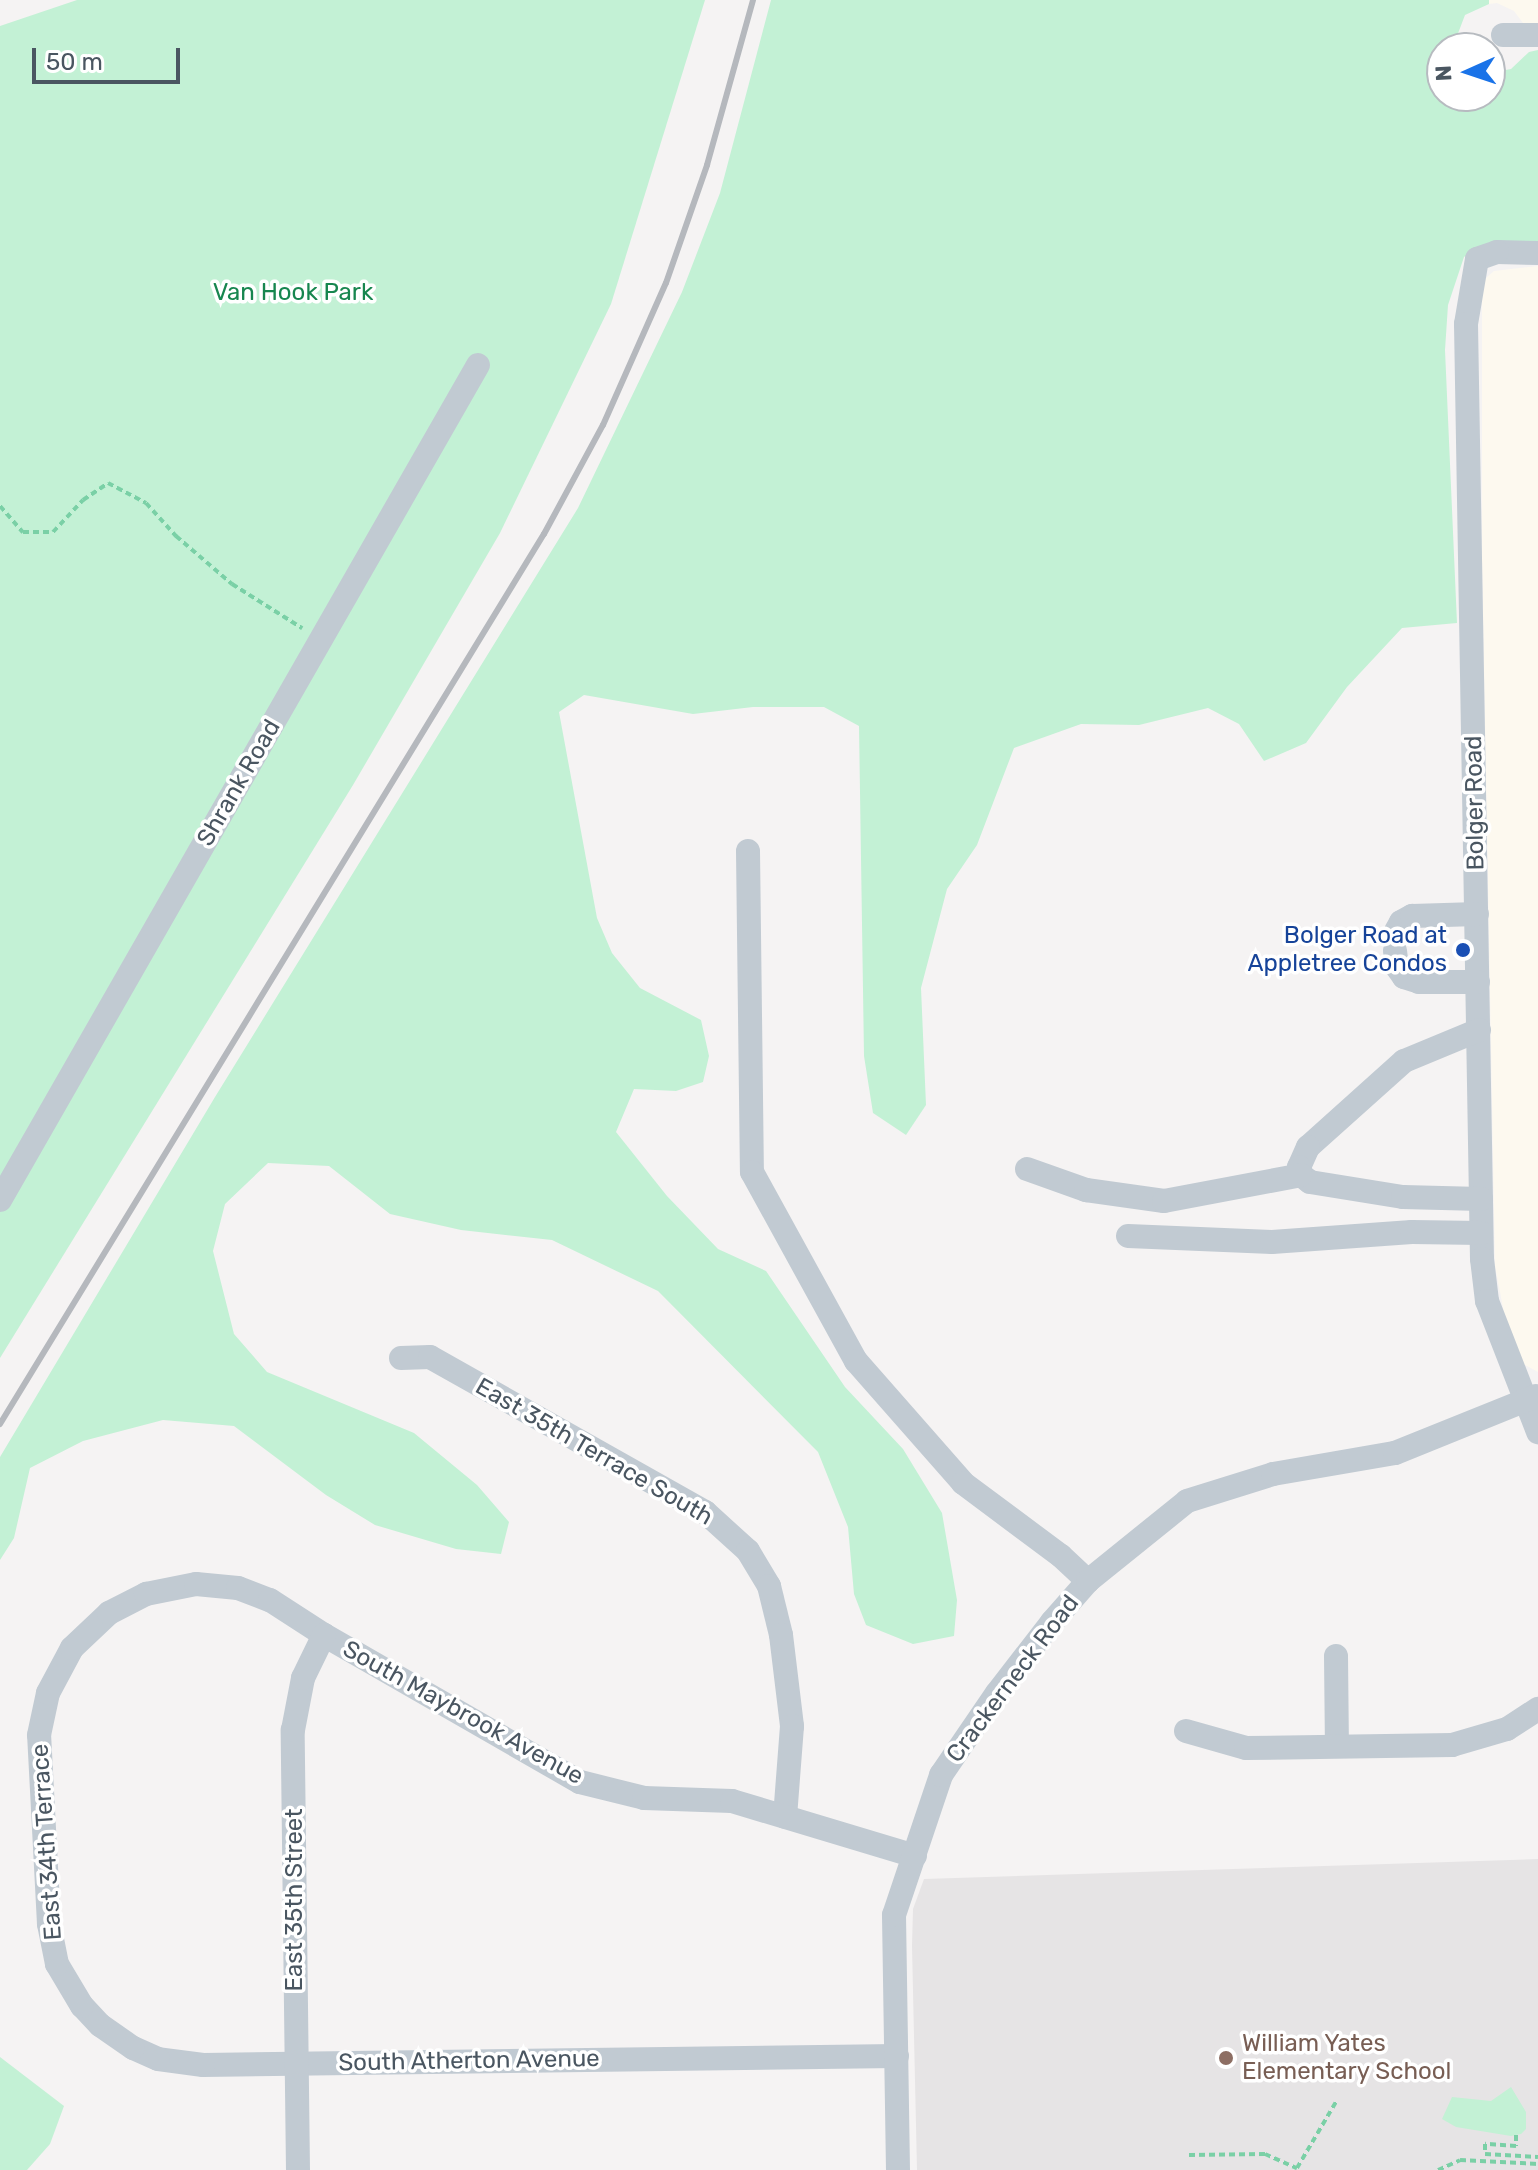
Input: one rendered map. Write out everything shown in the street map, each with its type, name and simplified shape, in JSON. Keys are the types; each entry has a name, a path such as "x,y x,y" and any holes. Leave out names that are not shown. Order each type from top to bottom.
{"street":[{"path":"1506,35 1538,35"},
{"name":"Bolger Road","path":"1538,253 1497,252 1477,259 1466,324 1481,1233 1487,1301 1531,1399 1538,1432"},
{"name":"Shrank Road","path":"0,1200 478,365"},
{"path":"748,851 752,1172 856,1361 963,1483 1061,1556 1088,1581"},
{"path":"1477,914 1412,916 1401,922 1395,941 1397,967 1404,977 1419,982 1478,982"},
{"path":"1479,1030 1404,1061 1308,1147 1299,1167 1301,1175 1310,1182 1403,1197 1481,1199"},
{"path":"1027,1169 1086,1190 1164,1201 1301,1175"},
{"path":"1128,1236 1272,1242 1412,1232 1481,1233"},
{"name":"East 35th Terrace South","path":"401,1358 430,1357 705,1512 748,1551 769,1586 781,1635 792,1726 785,1817"},
{"name":"Crackerneck Road","path":"898,2170 894,1915 941,1775 997,1693 1088,1581 1187,1501 1273,1474 1395,1453 1531,1399"},
{"name":"South Maybrook Avenue","path":"48,1693 72,1648 109,1613 146,1594 196,1584 238,1588 270,1600 324,1635 580,1782 644,1798 732,1801 915,1856"},
{"name":"East 35th Street","path":"298,2170 293,1730 303,1678 324,1635"},
{"path":"1336,1656 1337,1746"},
{"name":"East 34th Terrace","path":"48,1693 39,1735 49,1924 57,1964 69,1988"},
{"path":"1186,1731 1233,1747 1452,1745 1507,1729 1538,1709"},
{"name":"South Atherton Avenue","path":"69,1988 100,2025 133,2048 158,2059 203,2065 897,2056"}],"path":[{"path":"0,506 23,532 53,532 83,500 108,483 146,503 176,536 232,584 321,640"},
{"path":"1189,2155 1265,2154 1296,2169 1337,2100"},
{"path":"1516,2135 1516,2146 1485,2144 1485,2154 1538,2157"},
{"path":"1438,2170 1463,2160 1538,2164"}],"shaded area":[{"path":"1489,0 1538,0 1538,27 1523,23 1514,11 1497,3 1489,4"},
{"path":"1538,266 1538,1372 1521,1363 1504,1313 1495,1266 1482,558 1482,288 1486,278 1494,271"},
{"name":"William Yates Elementary School","path":"1538,1859 1538,2170 917,2170 912,1946 913,1909 924,1879"}],"green space":[{"name":"Van Hook Park","path":"77,0 705,0 611,304 500,533 353,785 0,1358 0,26"},
{"path":"771,0 1489,0 1489,4 1465,15 1459,32 1426,32 1426,112 1506,112 1506,70 1529,52 1538,50 1538,243 1474,250 1464,257 1448,305 1445,350 1457,623 1402,628 1347,687 1306,743 1264,761 1239,724 1208,708 1139,725 1081,724 1014,748 977,845 947,889 921,988 926,1105 906,1135 873,1113 864,1056 859,726 824,707 753,707 693,714 584,695 559,712 597,918 612,953 640,988 701,1020 709,1056 703,1082 676,1091 634,1089 616,1132 667,1196 718,1249 766,1271 845,1387 903,1449 942,1513 957,1600 954,1636 913,1644 866,1625 854,1594 848,1527 818,1452 658,1291 552,1240 461,1230 390,1214 329,1166 268,1163 225,1204 213,1251 234,1334 267,1372 414,1433 477,1485 509,1522 501,1554 456,1549 375,1525 326,1495 234,1426 163,1420 83,1441 30,1468 14,1538 0,1560 0,1457 215,1097 578,508 682,292 720,193"},
{"path":"0,2057 64,2106 50,2144 27,2170 0,2170"},
{"path":"1511,2087 1526,2112 1526,2129 1521,2134 1511,2136 1456,2127 1442,2119 1452,2097 1491,2101"}],"railway":[{"path":"0,1424 544,534 603,425 666,283 707,165 753,0"}],"place":[{"name":"Bolger Road at Appletree Condos","path":"1463,950"},
{"name":"William Yates Elementary School","path":"1226,2058"}]}
